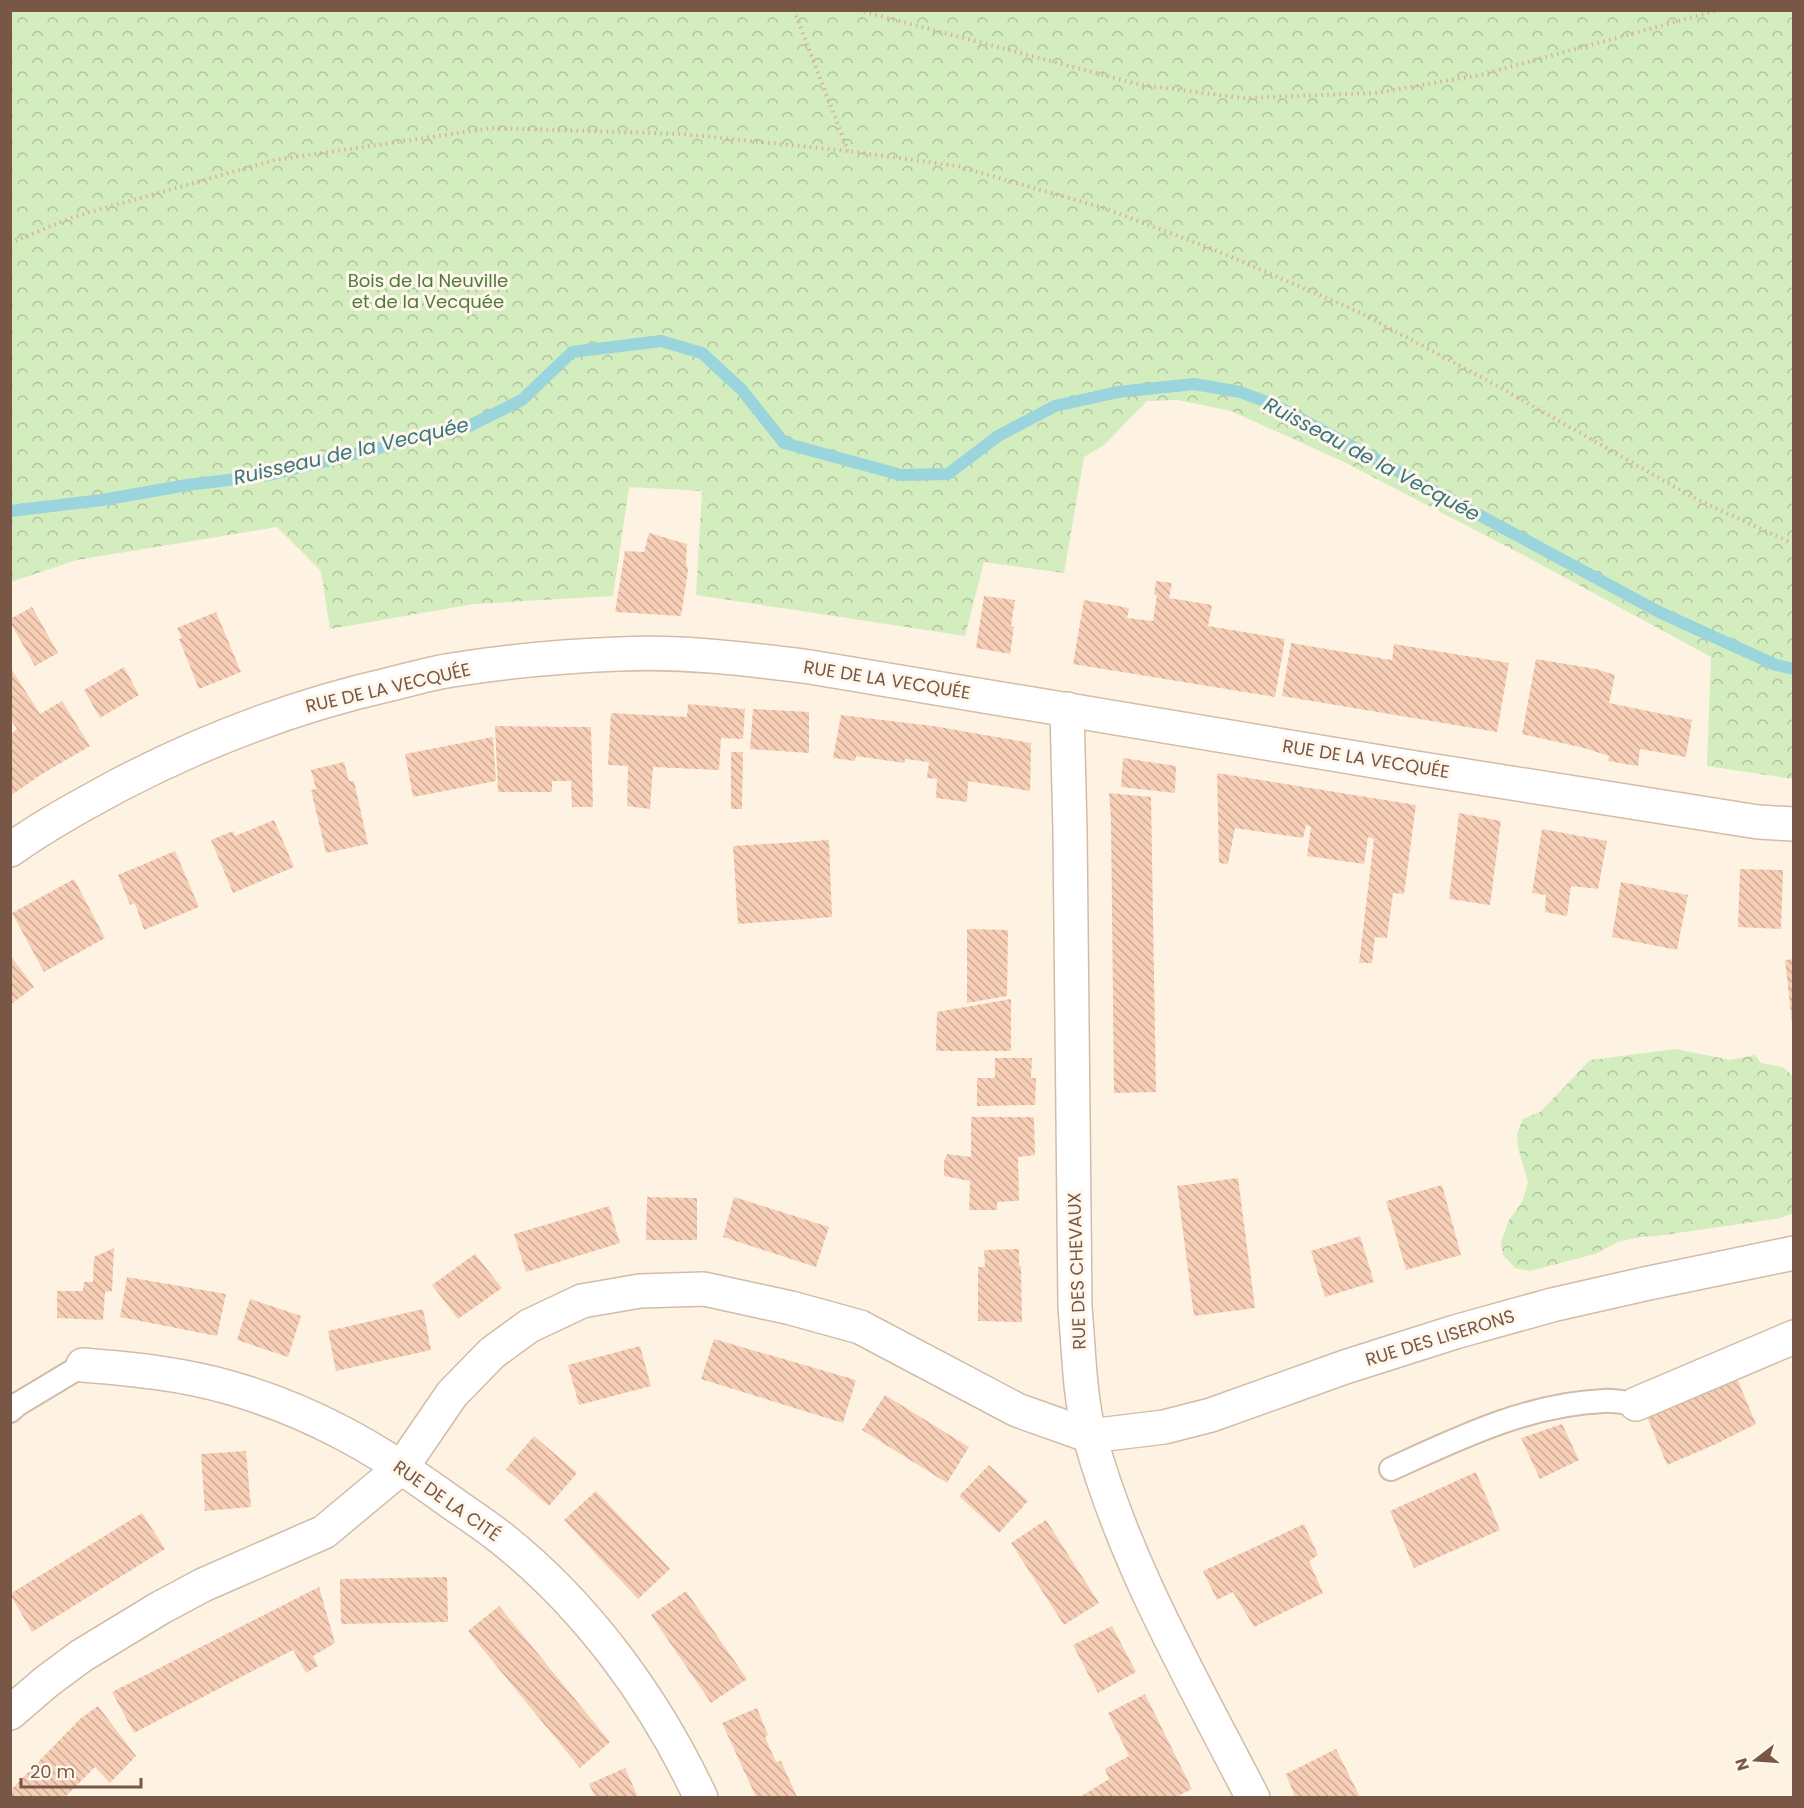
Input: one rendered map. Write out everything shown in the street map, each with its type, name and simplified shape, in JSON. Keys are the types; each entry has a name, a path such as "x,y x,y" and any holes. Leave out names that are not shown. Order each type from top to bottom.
{"street":[{"name":"RUE DE LA VECQUÉE","path":"10,850 40,828 86,802 188,750 252,725 341,695 451,670 531,660 622,654 721,656 810,667 1758,822 1794,824"},
{"name":"RUE DES CHEVAUX","path":"1067,709 1076,1307 1081,1378 1090,1436 1116,1515 1144,1585 1252,1797"},
{"name":"RUE DES LISERONS","path":"1090,1436 1164,1427 1211,1415 1345,1367 1552,1305 1649,1282 1794,1253"},
{"path":"10,1713 81,1656 160,1608 203,1585 324,1532 402,1467 452,1394 492,1353 529,1326 582,1301 640,1291 704,1289 791,1308 860,1327 1017,1410 1090,1436"},
{"path":"1636,1404 1794,1337"},
{"name":"RUE DE LA CITÉ","path":"83,1365 181,1377 231,1388 327,1423 402,1467 500,1537 541,1573 572,1605 599,1636 646,1700 690,1773 701,1797"}],"lane":[{"path":"10,1411 83,1365"},
{"path":"1391,1469 1510,1418 1582,1403 1606,1401 1636,1404"}],"path":[{"path":"794,10 848,151"},
{"path":"858,10 1141,85 1243,98 1375,93 1479,75 1719,10"},
{"path":"10,243 73,217 275,160 492,128 683,134 848,151 957,166 1104,208 1215,250 1361,313 1494,384 1698,500 1794,544"}],"green space":[{"name":"Bois de la Neuville et de la Vecquée","path":"10,11 1793,11 1793,779 1707,766 1711,657 1527,557 1344,462 1231,411 1178,400 1147,401 1104,445 1084,457 1064,573 984,562 965,636 696,595 702,491 629,487 613,596 474,604 330,629 321,571 277,527 77,560 11,582"},
{"path":"1676,1049 1730,1060 1755,1055 1761,1063 1783,1067 1793,1076 1793,1213 1781,1218 1639,1237 1618,1242 1595,1254 1530,1271 1515,1268 1503,1255 1501,1242 1509,1220 1522,1202 1528,1183 1518,1147 1517,1134 1523,1119 1540,1112 1590,1060"}],"building":[{"path":"649,533 687,544 688,571 681,616 615,612 625,551 644,552"},
{"path":"1156,581 1172,583 1169,598 1212,605 1208,626 1285,639 1275,697 1073,664 1084,600 1129,608 1127,618 1153,621 1157,595 1154,595"},
{"path":"984,596 1015,600 1010,654 976,648"},
{"path":"32,607 58,653 35,666 10,622 10,619"},
{"path":"216,612 241,672 199,689 179,639 182,638 177,628"},
{"path":"1291,643 1392,660 1394,644 1509,663 1497,732 1282,696"},
{"path":"1536,659 1596,669 1615,675 1609,703 1692,720 1686,757 1640,749 1638,766 1608,761 1609,756 1584,748 1522,734"},
{"path":"10,667 40,714 62,701 90,746 10,796 10,731 12,733 17,729 10,719"},
{"path":"124,667 139,695 100,718 84,690"},
{"path":"688,704 745,709 743,739 721,738 719,770 653,767 650,809 627,806 628,766 608,765 611,713 687,717"},
{"path":"753,709 809,712 809,753 750,749"},
{"path":"841,715 933,726 1031,743 1030,791 968,781 967,802 936,798 937,779 927,778 929,762 905,759 904,763 856,756 855,761 833,758"},
{"path":"495,726 591,727 593,807 572,807 571,781 552,781 552,792 498,792"},
{"path":"493,737 496,781 413,797 405,754"},
{"path":"731,752 743,752 742,809 731,809"},
{"path":"1123,758 1176,766 1175,793 1121,787"},
{"path":"344,762 349,781 354,781 368,844 326,853 311,790 316,789 311,770"},
{"path":"1217,773 1416,805 1404,894 1393,893 1387,938 1375,937 1372,963 1359,963 1374,839 1368,837 1364,864 1307,856 1311,827 1306,825 1303,838 1235,828 1228,864 1219,863"},
{"path":"1109,793 1151,797 1156,1092 1114,1093"},
{"path":"1459,813 1501,821 1490,905 1449,899"},
{"path":"274,820 294,867 233,893 211,840 233,831 235,836"},
{"path":"1542,829 1607,841 1598,889 1571,886 1567,916 1545,912 1546,895 1532,893"},
{"path":"829,840 832,917 738,924 733,846"},
{"path":"175,851 199,907 144,930 135,903 130,905 118,875"},
{"path":"1740,869 1783,870 1781,929 1738,927"},
{"path":"74,879 105,938 44,972 12,913"},
{"path":"1621,882 1688,895 1677,950 1612,937"},
{"path":"967,929 1008,930 1007,996 967,1003"},
{"path":"10,955 34,987 10,1005"},
{"path":"1794,959 1794,1022 1792,1022 1785,960"},
{"path":"1011,999 1011,1051 936,1051 937,1012"},
{"path":"995,1058 1032,1058 1031,1078 1036,1078 1035,1105 977,1106 977,1078 995,1078"},
{"path":"971,1117 1034,1117 1035,1155 1018,1157 1019,1201 997,1202 997,1210 969,1210 970,1181 944,1176 944,1162 947,1154 971,1157"},
{"path":"1238,1178 1255,1308 1194,1316 1177,1186"},
{"path":"1442,1185 1461,1255 1406,1270 1386,1201"},
{"path":"647,1197 697,1198 697,1240 646,1240"},
{"path":"734,1197 829,1227 816,1267 723,1237"},
{"path":"609,1206 620,1243 526,1272 514,1234"},
{"path":"1360,1236 1374,1282 1325,1297 1311,1251"},
{"path":"114,1248 112,1291 105,1292 103,1320 57,1318 57,1291 83,1291 84,1282 93,1282 94,1257"},
{"path":"1019,1249 1022,1322 978,1321 978,1267 985,1267 984,1250"},
{"path":"475,1254 502,1288 458,1319 432,1285"},
{"path":"127,1277 226,1294 217,1336 120,1317"},
{"path":"250,1299 301,1316 288,1357 237,1340"},
{"path":"423,1309 431,1350 336,1371 328,1331"},
{"path":"714,1339 856,1380 843,1423 701,1379"},
{"path":"640,1346 651,1386 579,1405 568,1365"},
{"path":"1736,1376 1756,1424 1667,1465 1646,1414"},
{"path":"885,1395 969,1447 947,1483 862,1430"},
{"path":"1562,1424 1579,1460 1540,1479 1521,1438"},
{"path":"534,1436 577,1473 549,1506 506,1469"},
{"path":"246,1451 251,1507 205,1511 201,1454"},
{"path":"989,1465 1028,1501 999,1533 959,1496"},
{"path":"1476,1472 1500,1530 1414,1568 1390,1511"},
{"path":"596,1491 670,1569 638,1599 564,1520"},
{"path":"142,1513 165,1549 32,1632 10,1594"},
{"path":"1046,1520 1099,1603 1064,1625 1011,1543"},
{"path":"1304,1524 1318,1555 1309,1561 1323,1593 1254,1627 1233,1592 1217,1600 1203,1571"},
{"path":"447,1577 448,1622 341,1624 340,1579"},
{"path":"319,1587 335,1643 313,1656 318,1666 306,1673 293,1650 134,1733 112,1692"},
{"path":"686,1591 747,1679 711,1703 651,1615"},
{"path":"499,1606 610,1742 580,1768 468,1631"},
{"path":"1112,1626 1136,1672 1098,1693 1073,1645"},
{"path":"1145,1694 1192,1789 1176,1797 1080,1797 1109,1779 1105,1769 1129,1756 1108,1713"},
{"path":"98,1706 136,1756 110,1783 95,1767 65,1797 10,1797 10,1791 81,1718"},
{"path":"757,1708 768,1735 765,1737 776,1762 781,1761 797,1797 756,1797 722,1723"},
{"path":"1336,1749 1360,1797 1295,1797 1286,1774"},
{"path":"625,1768 638,1797 595,1797 589,1784"}],"waterway":[{"name":"Ruisseau de la Vecquée","path":"10,511 269,475 469,426 522,400 572,352 661,341 702,353 742,390 784,443 901,475 948,474 998,436 1055,406 1118,392 1194,384 1240,392 1275,405 1661,613 1776,665 1794,669"}]}
